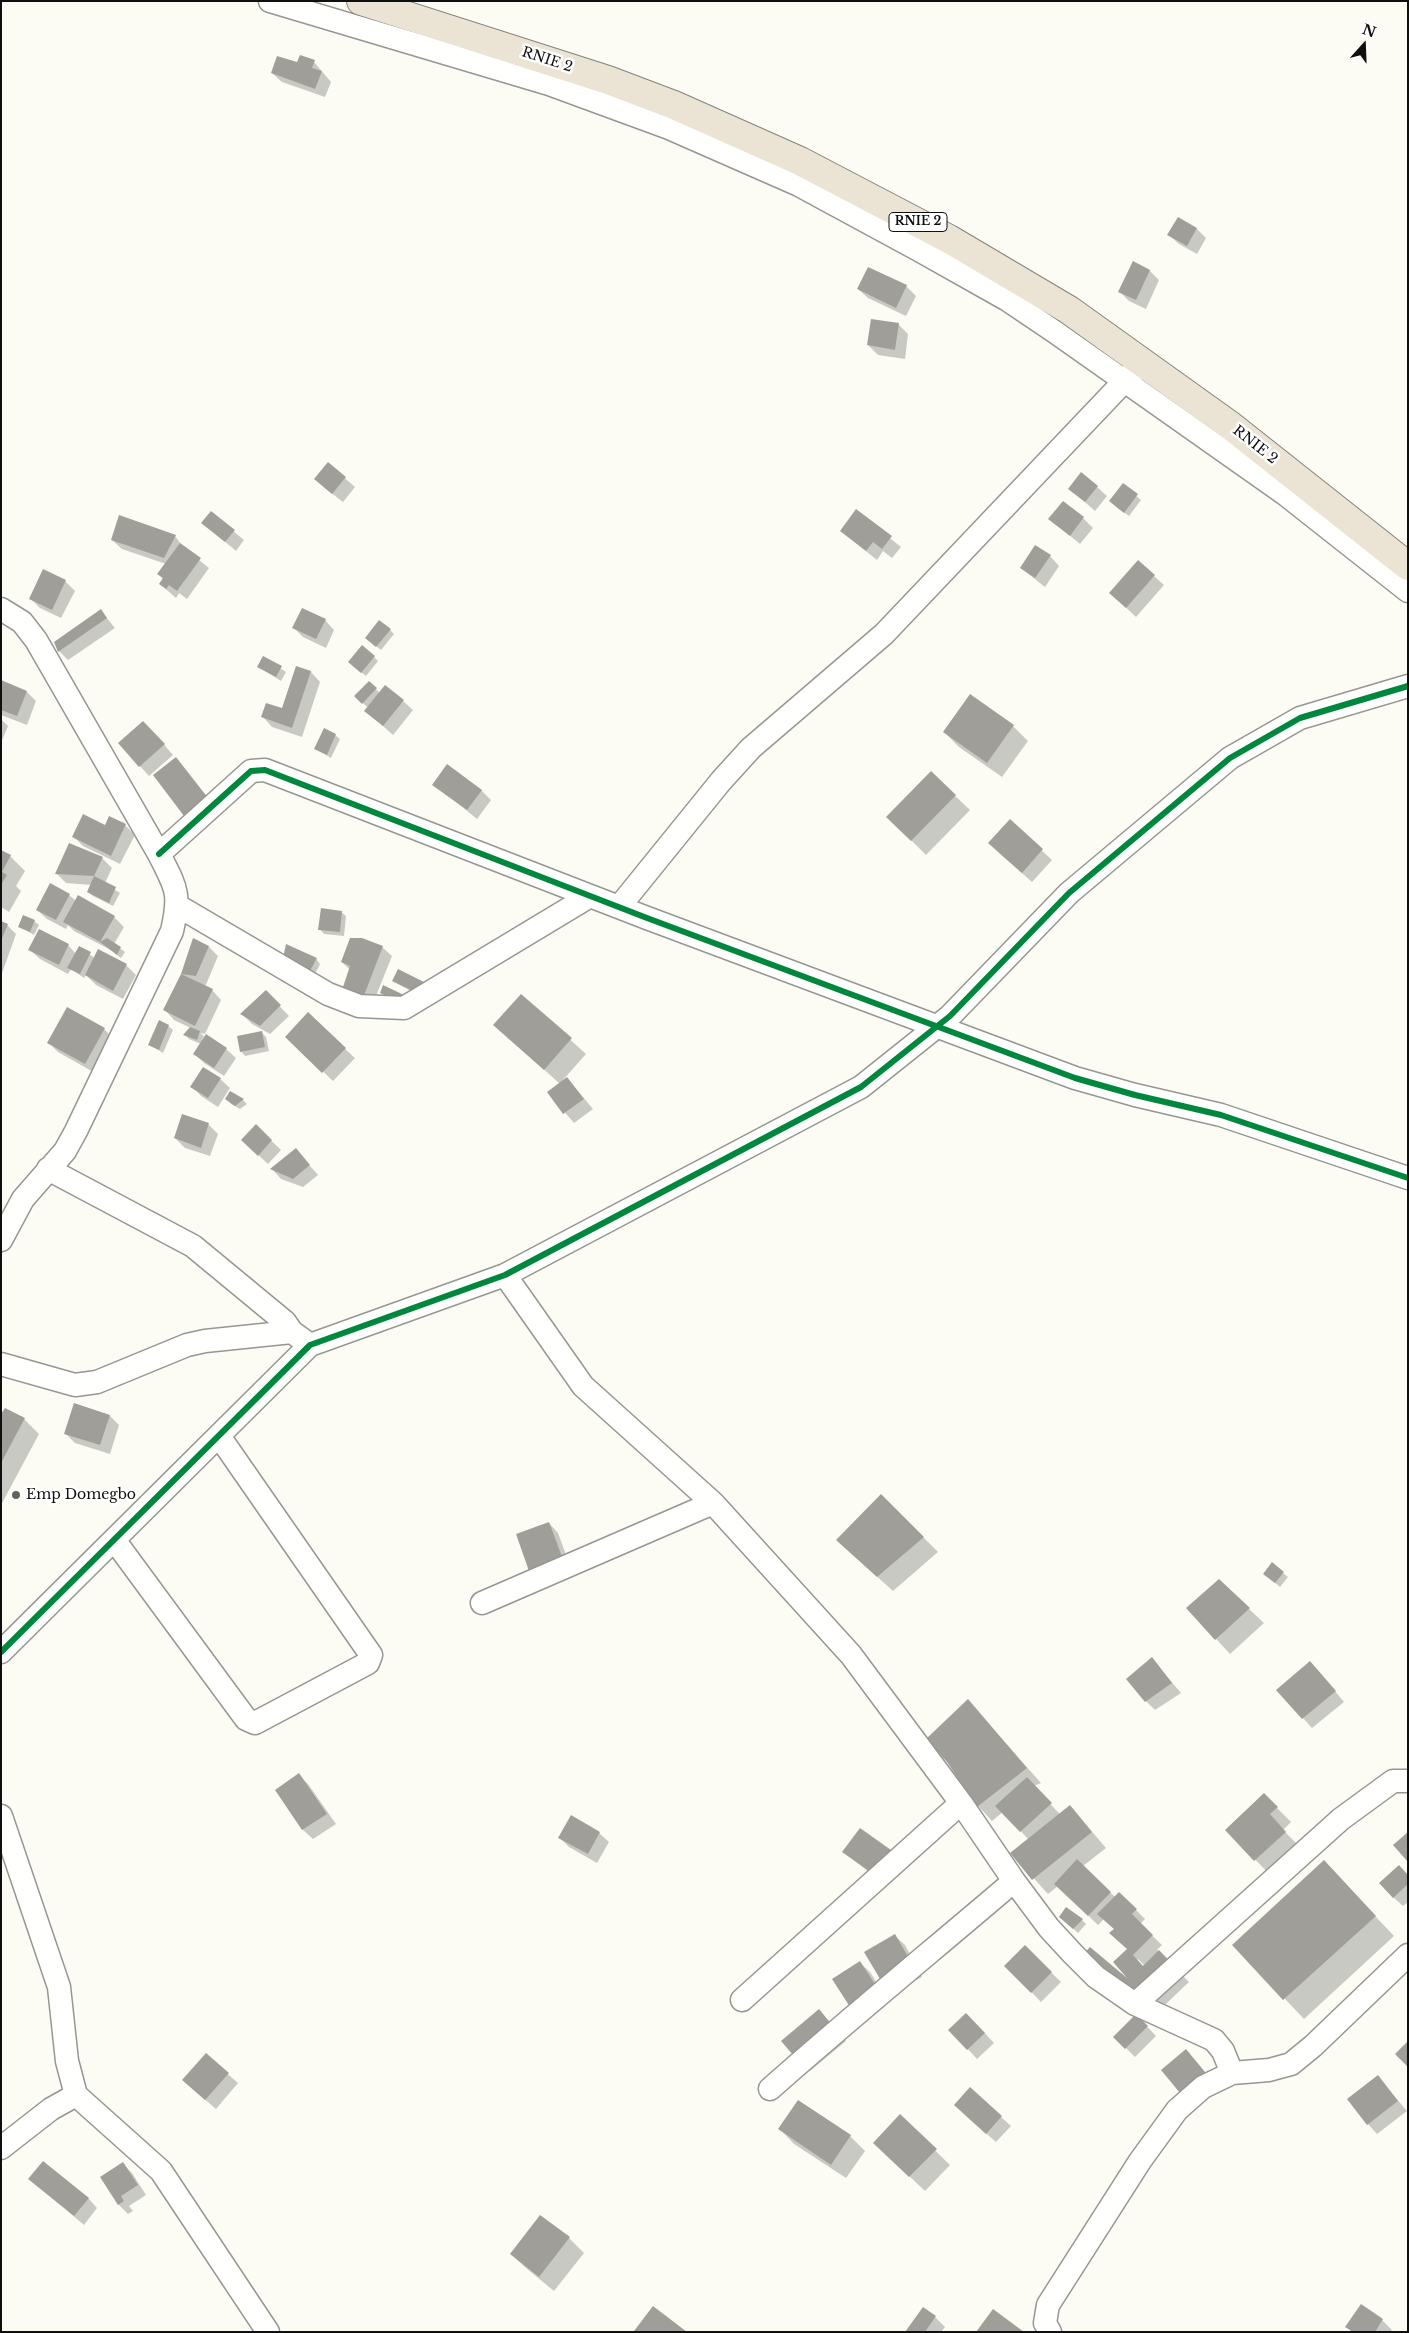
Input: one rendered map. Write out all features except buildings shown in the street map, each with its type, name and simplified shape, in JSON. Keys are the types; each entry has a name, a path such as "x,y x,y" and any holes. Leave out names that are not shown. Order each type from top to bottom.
{"highway":[{"name":"RNIE 2","path":"361,1 608,80 740,133 800,161 949,238 1069,310 1133,372 1231,426 1408,566"}],"street":[{"path":"270,1 549,84 729,153 799,185 1006,299 1133,372 1408,591"},
{"path":"619,907 721,781 751,748 884,634 1133,372"},
{"path":"1,609 22,622 36,640 159,854 175,886 178,906 172,930 76,1131 65,1151 23,1199 1,1240"},
{"path":"1,1652 115,1541 310,1345 505,1274 861,1087 950,1016 1069,894 1230,758 1300,718 1408,686"},
{"path":"159,854 251,771 265,770 590,896 1074,1078 1135,1095 1221,1115 1408,1178"},
{"path":"178,906 328,994 359,1006 404,1008 590,896"},
{"path":"48,1169 193,1246 285,1322 292,1332 310,1345"},
{"path":"505,1274 583,1386 713,1502 851,1655 961,1803 1014,1881 1049,1928 1096,1977 1135,2004 1214,2040 1224,2051 1232,2073"},
{"path":"1,1364 75,1385 85,1385 97,1382 187,1345 205,1341 292,1332"},
{"path":"115,1541 250,1722 255,1723 368,1662 371,1654 219,1436"},
{"path":"482,1603 713,1502"},
{"path":"1135,2004 1341,1819 1393,1781 1408,1781"},
{"path":"742,2000 961,1803"},
{"path":"1,1816 59,1987 67,2061 76,2095 161,2170 268,2332"},
{"path":"770,2089 880,1992 914,1967 1014,1881"},
{"path":"1050,2332 1045,2323 1048,2305 1140,2161 1177,2110 1203,2088 1232,2073 1269,2070 1291,2064 1313,2046 1408,1955"},
{"path":"1,2148 51,2108 76,2095"}],"cycle path":[{"path":"1,1652 310,1345 505,1275 861,1087 950,1016 1069,893 1230,758 1300,718 1408,686"},
{"path":"159,854 251,771 265,770 647,918 1075,1078 1135,1095 1221,1115 1408,1178"}],"place":[{"name":"Emp Domegbo","path":"16,1495"}]}
